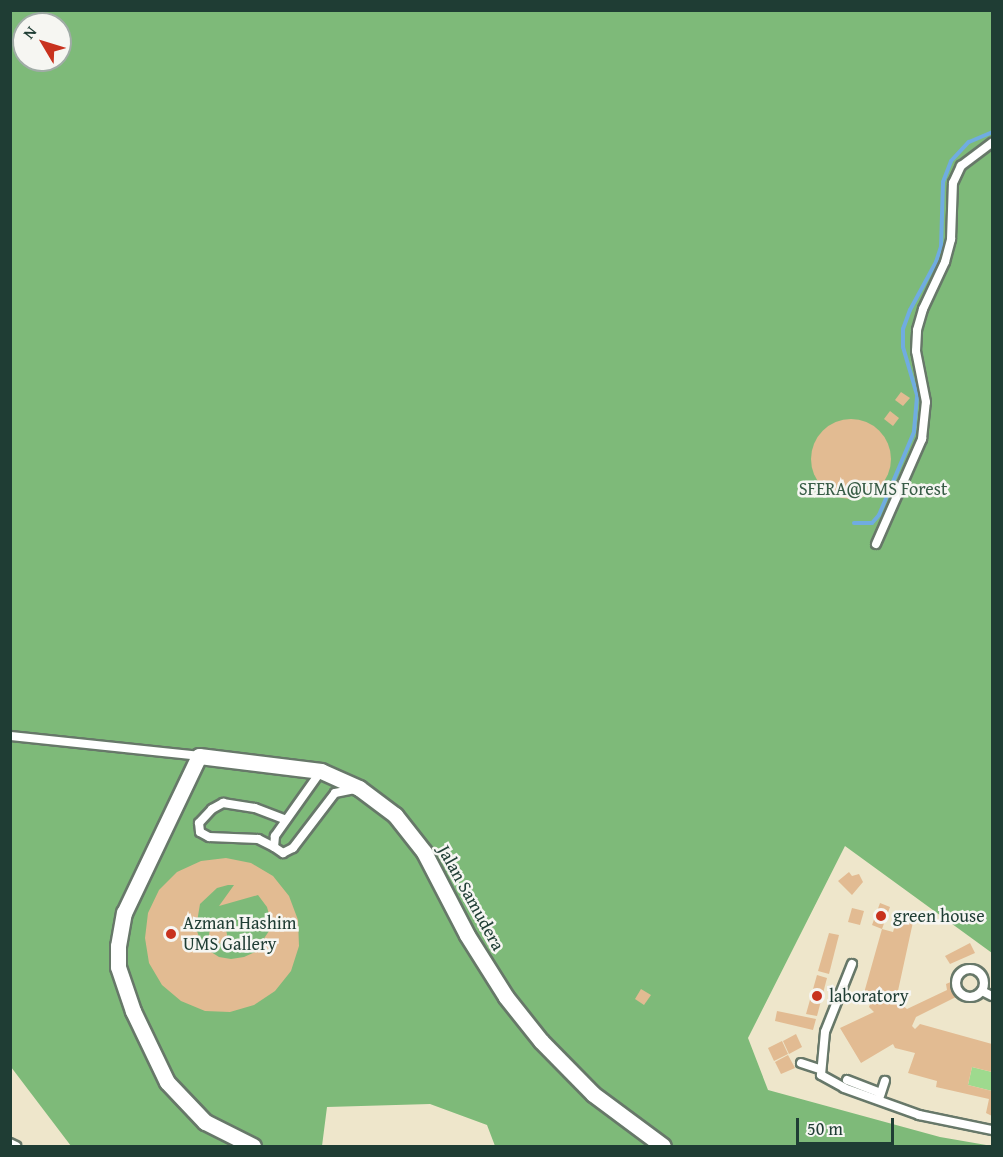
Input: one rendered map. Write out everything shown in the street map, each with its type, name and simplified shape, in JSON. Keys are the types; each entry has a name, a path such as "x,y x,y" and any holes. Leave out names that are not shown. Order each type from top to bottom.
{"street":[{"name":"Jalan Samudera","path":"199,756 321,771 359,788 395,815 424,852 467,935 506,997 542,1041 593,1094 663,1146"},
{"path":"199,756 124,913 118,946 118,966 133,1011 167,1082 205,1122 253,1146"}],"lane":[{"path":"876,544 922,440 926,402 916,351 917,330 951,239 953,183 961,166 993,144"},
{"path":"10,736 199,756"},
{"path":"274,847 275,836 321,771"},
{"path":"286,820 255,808 223,803 213,809 199,824 200,832 209,837 258,839 283,853 293,848 335,793 359,788"},
{"path":"852,964 825,1032 820,1069 825,1079 847,1081 880,1097 949,1124 993,1130"},
{"path":"982,991 993,996"},
{"path":"801,1064 820,1069"},
{"path":"880,1097 885,1081"},
{"path":"10,1143 16,1146"}],"green space":[{"name":"SFERA@UMS Forest","path":"11,11 992,11 992,953 845,846 748,1038 768,1090 940,1137 992,1146 495,1146 487,1125 430,1104 327,1107 322,1146 71,1146 11,1067"},
{"path":"972,1067 992,1072 992,1091 968,1085"}],"building":[{"path":"901,392 910,398 903,406 895,400"},
{"path":"890,411 899,418 893,426 884,419"},
{"path":"851,419 866,422 879,431 888,444 891,459 888,474 879,487 866,496 851,499 836,496 823,487 814,474 811,459 814,444 823,431 836,422"},
{"name":"Azman Hashim UMS Gallery","path":"226,858 251,863 273,876 289,896 298,920 299,946 291,971 275,991 254,1005 230,1012 205,1011 181,1001 162,985 149,963 145,938 148,913 159,890 177,872 201,861","holes":["234,885 219,906 258,895 267,907 270,918 269,931 255,952 231,959 219,957 208,950 200,940 196,928 200,904 217,888"]},
{"path":"849,872 852,876 859,874 863,882 852,895 838,881"},
{"name":"green house","path":"880,903 890,907 882,929 872,925"},
{"path":"852,908 864,911 860,925 848,922"},
{"path":"898,915 913,922 896,1000 907,1009 947,990 946,984 953,981 960,995 916,1017 912,1026 915,1029 920,1024 992,1044 992,1072 972,1067 968,1085 992,1091 992,1116 986,1113 989,1099 936,1087 937,1081 908,1073 915,1053 895,1048 893,1044 861,1063 840,1028 874,1012 869,1007 874,994 864,993 882,929 893,932"},
{"name":"Azman Hashim UMS Gallery","path":"218,926 224,929 227,935 224,941 218,944 212,941 209,935 212,929"},
{"name":"laboratory","path":"829,933 839,935 829,974 818,971"},
{"path":"970,943 975,953 950,964 945,956"},
{"name":"laboratory","path":"817,975 827,978 817,1016 806,1014"},
{"path":"641,989 651,995 644,1005 635,999"},
{"name":"laboratory","path":"777,1011 816,1019 813,1030 775,1021"},
{"name":"laboratory","path":"796,1034 802,1047 789,1054 783,1041"},
{"path":"782,1041 788,1054 774,1061 768,1048"},
{"path":"788,1055 795,1068 781,1074 775,1062"}],"waterway":[{"path":"914,431 917,395 903,347 903,329 941,247 943,182 951,161 969,142 992,132"},
{"path":"854,523 872,523 879,515 914,432"}],"place":[{"name":"green house","path":"881,916"},
{"name":"Azman Hashim UMS Gallery","path":"171,934"},
{"name":"laboratory","path":"817,996"}]}
